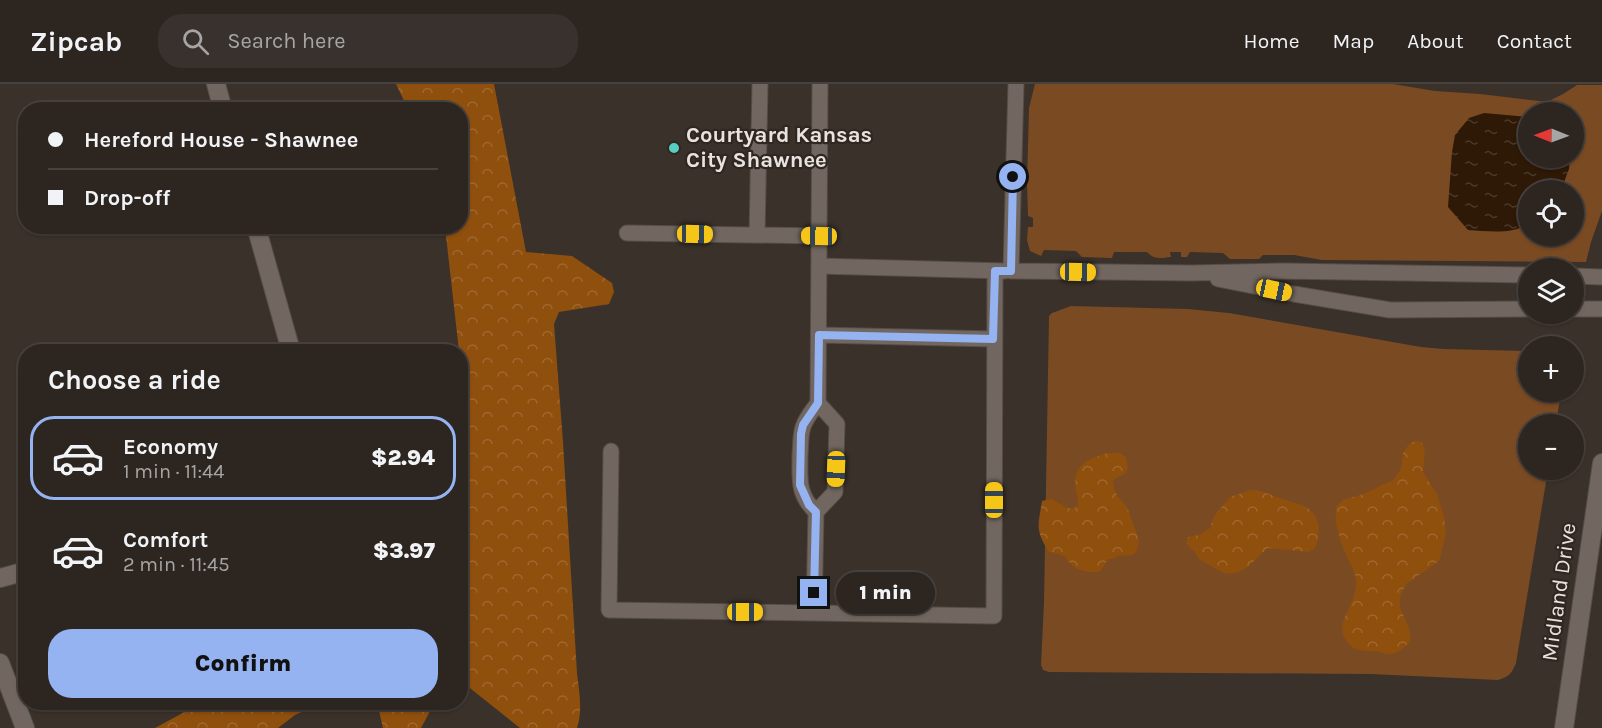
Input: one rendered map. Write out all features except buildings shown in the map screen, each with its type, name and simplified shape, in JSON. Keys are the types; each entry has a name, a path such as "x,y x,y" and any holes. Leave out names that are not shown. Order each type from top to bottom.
{"main road":[{"path":"216,84 221,102"},
{"path":"258,234 289,344"},
{"name":"Midland Drive","path":"1564,728 1602,464"},
{"path":"0,579 18,573"},
{"path":"0,663 18,710"},
{"path":"18,710 25,728"}],"lane":[{"path":"757,235 760,84"},
{"path":"816,512 809,505 800,485 801,434 803,425 818,403 820,84"},
{"path":"1011,271 1016,84"},
{"path":"627,233 819,236"},
{"path":"819,266 995,271 1192,273 1282,271 1518,275"},
{"path":"611,451 609,610 994,616 993,339 995,271"},
{"path":"1192,273 1294,294 1390,309 1518,309"},
{"path":"1584,276 1602,277"},
{"path":"1584,309 1602,309"},
{"path":"819,335 993,339"},
{"path":"814,613 816,512 835,492 837,424 818,403"}],"shaded area":[{"path":"1035,84 1393,84 1435,91 1547,102 1577,85 1602,85 1602,211 1586,262 1584,258 1518,258 1518,261 1322,260 1294,255 1263,255 1259,259 1230,259 1223,253 1190,252 1187,257 1181,257 1181,252 1170,252 1171,257 1161,258 1147,252 1114,252 1112,258 1082,257 1076,251 1044,250 1041,256 1030,251 1027,240 1028,227 1033,227 1033,218 1028,216 1029,108"},
{"path":"1071,306 1188,309 1229,313 1421,347 1518,351 1518,402 1559,402 1558,414 1518,414 1518,480 1546,480 1516,663 1511,672 1498,680 1371,674 1049,672 1043,670 1041,665 1049,316"}],"green space":[{"path":"396,84 494,84 526,252 572,256 612,283 614,292 609,304 559,312 554,324 580,701 577,728 520,728 468,687 468,344 458,344 446,234 468,234 468,102 405,102"},
{"path":"1416,441 1422,443 1425,450 1423,472 1437,494 1444,516 1446,534 1439,561 1406,584 1400,597 1400,607 1410,631 1410,642 1393,654 1359,650 1348,643 1342,628 1356,590 1356,582 1354,571 1339,535 1336,507 1343,500 1363,494 1393,480 1401,469 1403,453 1410,443"},
{"path":"1107,453 1120,453 1126,457 1128,467 1126,473 1113,480 1114,489 1128,510 1139,544 1133,555 1108,559 1099,572 1089,572 1075,567 1065,556 1049,552 1041,538 1039,516 1042,501 1051,499 1071,508 1078,506 1075,482 1079,469 1087,461"},
{"path":"1251,490 1307,507 1315,515 1319,527 1318,540 1315,548 1309,552 1268,548 1243,570 1231,574 1224,573 1201,560 1186,543 1188,537 1199,535 1210,528 1214,516 1230,497"},
{"path":"188,710 306,710 278,728 155,728"},
{"path":"379,710 431,710 421,728 383,728"}],"water":[{"path":"1484,113 1518,116 1518,168 1569,168 1565,180 1518,180 1518,228 1514,230 1499,232 1468,230 1448,207 1455,135 1469,118"}],"place":[{"name":"Courtyard Kansas City Shawnee","path":"674,148"}],"route":[{"path":"814,593 816,512 803,496 800,485 801,434 803,425 818,403 819,335 993,339 995,271 1011,271 1013,177"}]}
